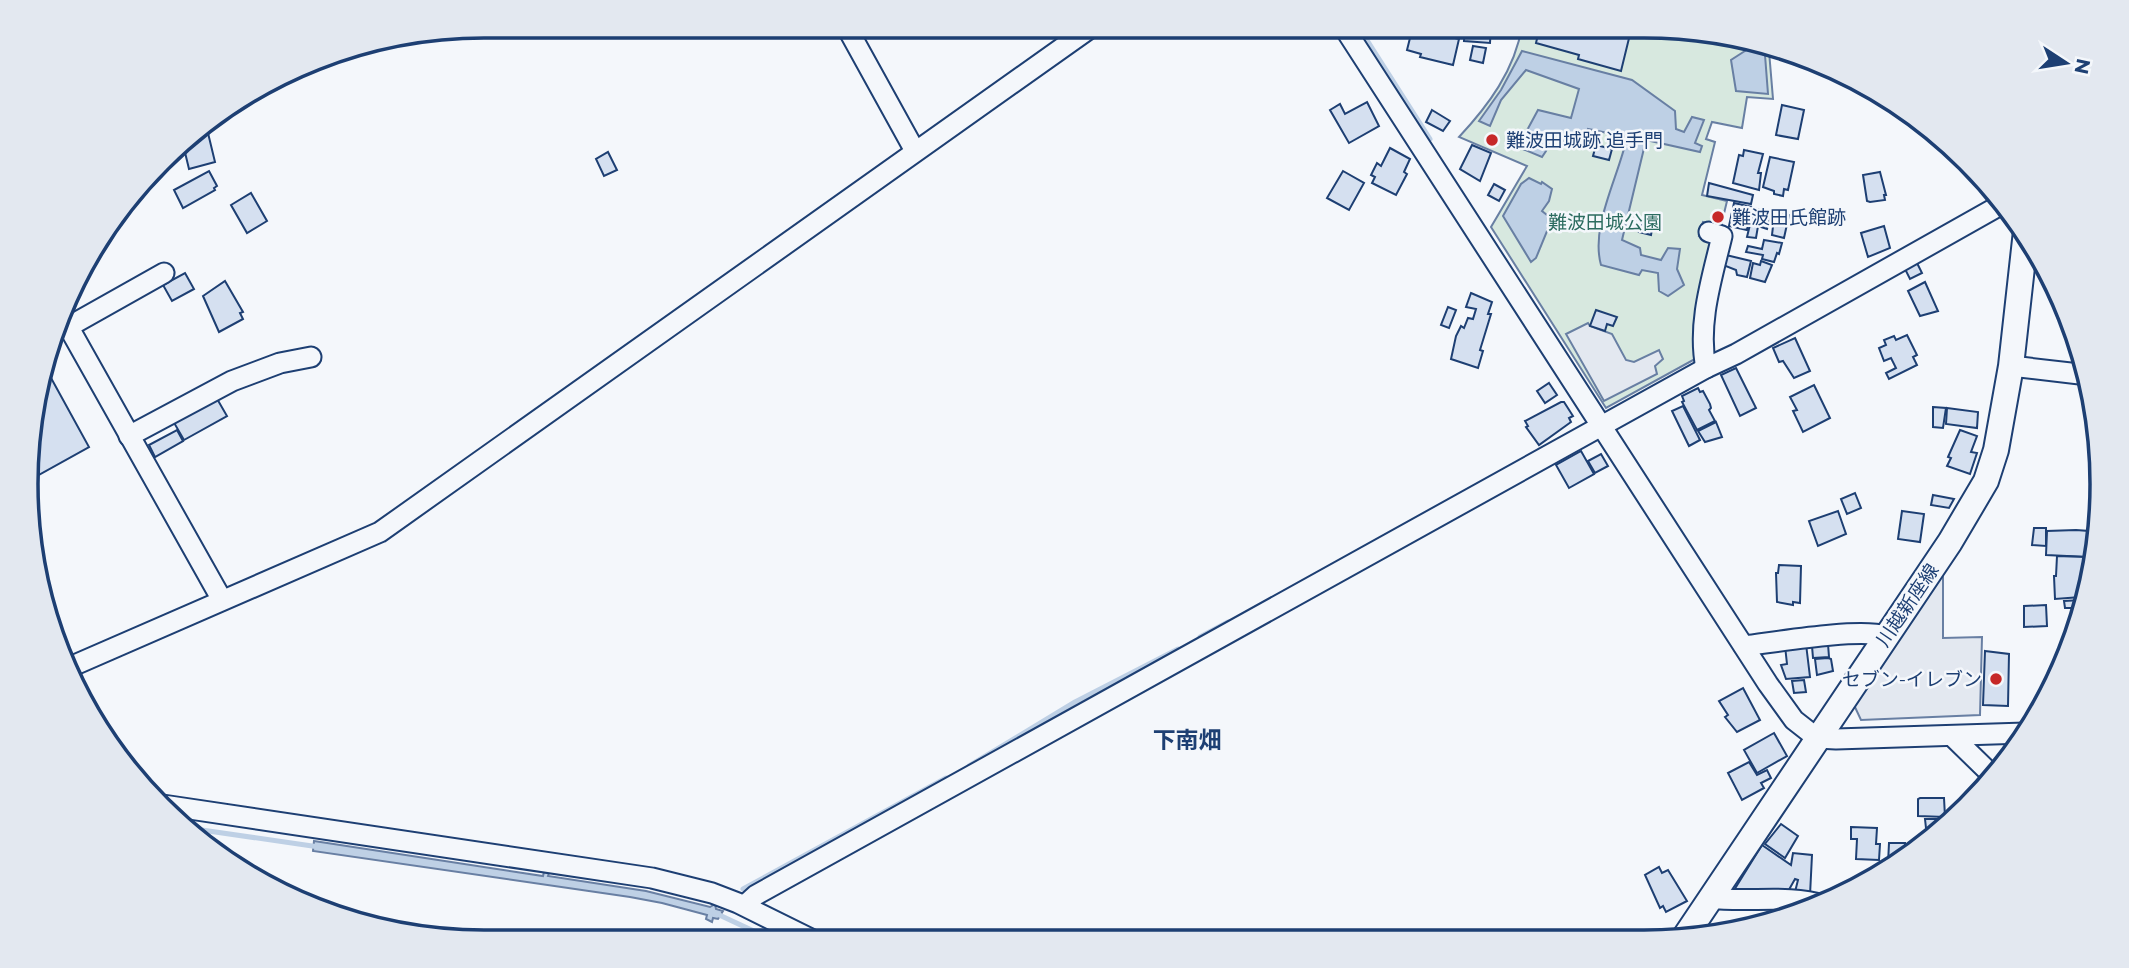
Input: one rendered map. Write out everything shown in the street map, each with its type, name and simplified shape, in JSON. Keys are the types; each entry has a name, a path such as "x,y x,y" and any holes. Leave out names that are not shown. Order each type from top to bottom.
{"main road":[{"name":"川越新座線","path":"1691,927 1950,542 1986,481 1996,450 2011,366 2024,250"}],"street":[{"path":"853,38 915,151"},
{"path":"77,664 380,532 1076,38"},
{"path":"1351,38 1768,684 1794,719 1817,738 2014,733"},
{"path":"745,905 756,894 1706,368 1736,354 1994,208"},
{"path":"1706,368 1702,347 1703,333 1708,292 1722,236 1709,232"},
{"path":"69,321 164,274"},
{"path":"68,326 222,600"},
{"path":"129,436 232,381 280,363 311,357"},
{"path":"2011,366 2076,374"},
{"path":"1744,646 1841,635 1875,633 1886,636"},
{"path":"1952,736 1987,770"},
{"path":"178,807 652,878 712,893 745,905 794,930"},
{"path":"1710,898 1778,898 1800,901"}],"green space":[{"name":"難波田城公園","path":"1519,38 1674,39 1732,47 1769,57 1773,99 1747,97 1742,128 1712,122 1706,139 1715,142 1702,195 1727,201 1721,226 1703,222 1699,236 1709,239 1713,246 1695,359 1606,408 1491,227 1527,166 1459,137 1499,86"}],"shaded area":[{"path":"1588,323 1612,334 1626,360 1634,362 1659,350 1663,359 1655,366 1657,374 1604,401 1566,334"},
{"path":"1939,576 1943,577 1943,638 1982,637 1980,715 1861,720 1854,705"}],"water":[{"path":"1746,50 1765,55 1768,94 1736,91 1731,60"},
{"path":"1522,51 1632,80 1675,111 1676,129 1684,132 1692,117 1704,120 1695,143 1702,146 1700,152 1646,140 1622,240 1640,248 1641,255 1661,260 1668,248 1680,249 1677,269 1684,285 1668,296 1659,291 1658,273 1642,270 1639,275 1601,265 1599,234 1602,218 1627,137 1588,129 1581,146 1551,137 1542,157 1518,147 1538,110 1571,118 1579,89 1526,70 1501,100 1490,126 1479,121 1501,90"},
{"path":"1529,178 1552,189 1549,201 1542,211 1552,219 1536,258 1531,262 1503,216 1521,184"},
{"path":"314,841 543,876 544,872 549,873 548,876 646,891 710,907 715,904 716,909 723,911 718,919 713,918 712,922 706,919 707,915 630,897 313,851"}],"building":[{"path":"1410,38 1459,39 1453,65 1420,57 1421,54 1407,50"},
{"path":"1464,38 1490,38 1490,43 1464,41"},
{"path":"1537,38 1629,38 1621,71 1536,43"},
{"path":"1473,46 1486,48 1483,63 1470,60"},
{"path":"1367,102 1379,126 1349,143 1330,110 1340,104 1345,114"},
{"path":"1782,105 1804,110 1798,139 1776,135"},
{"path":"1432,110 1450,121 1443,131 1426,122"},
{"path":"208,135 215,162 189,169 185,154"},
{"path":"1472,145 1491,153 1480,181 1460,169"},
{"path":"1596,145 1612,149 1609,160 1593,156"},
{"path":"1390,148 1410,159 1404,172 1407,174 1396,195 1372,183 1375,177 1371,175 1377,163 1381,166"},
{"path":"1744,150 1763,154 1758,173 1761,173 1759,190 1733,183 1739,155 1743,156"},
{"path":"608,152 617,170 604,176 596,159"},
{"path":"1770,157 1794,162 1788,190 1784,189 1783,196 1763,187"},
{"path":"209,171 217,186 215,190 183,208 174,190"},
{"path":"1343,171 1364,183 1349,210 1327,198"},
{"path":"1880,172 1885,200 1867,201 1863,175"},
{"path":"1709,183 1753,195 1751,204 1707,196"},
{"path":"1494,184 1505,190 1499,201 1488,195"},
{"path":"251,193 267,221 247,233 231,205"},
{"path":"1734,203 1752,207 1747,230 1729,226"},
{"path":"1754,208 1771,214 1767,229 1758,226 1756,238 1747,237"},
{"path":"1777,213 1789,215 1784,238 1772,235"},
{"path":"1642,222 1653,224 1651,235 1639,232"},
{"path":"1884,226 1890,248 1868,257 1861,233"},
{"path":"1764,240 1782,243 1774,262 1762,259 1763,255 1746,252 1748,246 1762,249"},
{"path":"1726,255 1751,261 1747,277 1737,275 1736,270 1723,265"},
{"path":"1761,261 1772,265 1765,282 1750,278 1753,263 1760,265"},
{"path":"1917,263 1922,273 1910,279 1905,269"},
{"path":"185,273 194,289 172,301 163,285"},
{"path":"225,281 243,312 240,313 243,319 219,332 203,296"},
{"path":"1925,282 1938,311 1920,316 1908,291"},
{"path":"1471,293 1492,302 1478,368 1451,359 1461,326 1464,328 1468,318 1473,319 1476,309 1466,307"},
{"path":"1448,307 1456,310 1449,328 1441,325"},
{"path":"1596,310 1617,317 1613,326 1607,324 1605,331 1590,326"},
{"path":"1907,335 1917,355 1913,357 1917,365 1889,379 1886,373 1896,368 1891,358 1884,361 1879,348 1886,345 1884,340 1894,336 1896,340"},
{"path":"1795,338 1810,371 1794,378 1783,361 1779,362 1773,348"},
{"path":"1736,368 1756,408 1740,416 1721,375"},
{"path":"52,379 89,447 38,475 42,426"},
{"path":"1549,383 1557,395 1545,403 1537,391"},
{"path":"1814,385 1830,418 1803,432 1790,397"},
{"path":"1698,388 1700,392 1703,391 1710,404 1709,410 1715,421 1697,430 1682,402 1682,396"},
{"path":"216,397 227,416 184,440 173,421"},
{"path":"1564,402 1573,416 1569,418 1571,422 1539,445 1526,427 1528,426 1525,421"},
{"path":"1683,406 1700,440 1689,446 1672,411"},
{"path":"1933,407 1946,408 1943,428 1933,427"},
{"path":"1947,408 1978,412 1977,428 1946,424"},
{"path":"1716,422 1722,437 1705,442 1698,431"},
{"path":"177,430 183,441 155,457 149,445"},
{"path":"1960,430 1977,436 1971,452 1977,453 1970,474 1947,466 1951,458 1948,457"},
{"path":"1581,451 1594,474 1569,488 1556,465"},
{"path":"1601,454 1608,466 1595,473 1588,461"},
{"path":"1855,493 1861,508 1847,514 1841,499"},
{"path":"1933,495 1954,499 1949,508 1931,505"},
{"path":"1838,511 1846,534 1818,546 1809,521"},
{"path":"1902,511 1924,514 1920,542 1898,539"},
{"path":"2034,528 2046,528 2046,546 2032,545"},
{"path":"2047,531 2088,531 2084,557 2046,555"},
{"path":"2057,556 2084,557 2075,597 2055,599"},
{"path":"1779,565 1801,566 1800,603 1793,602 1793,605 1777,602 1776,573"},
{"path":"2075,600 2072,608 2065,608 2064,601"},
{"path":"2046,605 2047,626 2024,627 2024,606"},
{"path":"1806,644 1810,677 1786,679 1781,665 1787,664 1785,646"},
{"path":"1828,644 1829,657 1813,658 1812,646"},
{"name":"セブン-イレブン","path":"1985,651 2009,654 2008,706 1983,705"},
{"path":"1815,659 1831,659 1833,671 1817,675"},
{"path":"1804,680 1806,692 1794,693 1792,681"},
{"path":"1743,688 1760,720 1737,732 1725,717 1728,715 1719,701"},
{"path":"1774,733 1787,756 1757,773 1744,750"},
{"path":"1749,762 1757,775 1767,770 1771,778 1761,783 1764,788 1742,800 1728,773"},
{"path":"1944,798 1945,813 1941,817 1918,816 1918,799"},
{"path":"1925,819 1939,819 1926,829"},
{"path":"1781,824 1798,836 1785,858 1765,844"},
{"path":"1851,827 1877,828 1879,860 1856,859 1857,839 1851,839"},
{"path":"1889,843 1905,843 1905,845 1888,857"},
{"path":"1762,845 1791,865 1793,853 1812,855 1810,895 1795,892 1798,880 1795,879 1786,895 1731,895"},
{"path":"1659,867 1662,873 1668,870 1687,901 1666,912 1663,906 1660,908 1645,875"}],"waterway":[{"path":"1366,38 1430,139"},
{"path":"1200,637 1228,622"},
{"path":"969,766 1075,702 1178,649"},
{"path":"743,889 946,778"},
{"path":"205,830 319,847"},
{"path":"715,913 751,930"}],"place":[{"name":"難波田城跡 追手門","path":"1492,140"},
{"name":"難波田氏館跡","path":"1718,217"},
{"name":"セブン-イレブン","path":"1996,679"}],"district":[{"name":"下南畑","path":"1187,740"}]}
